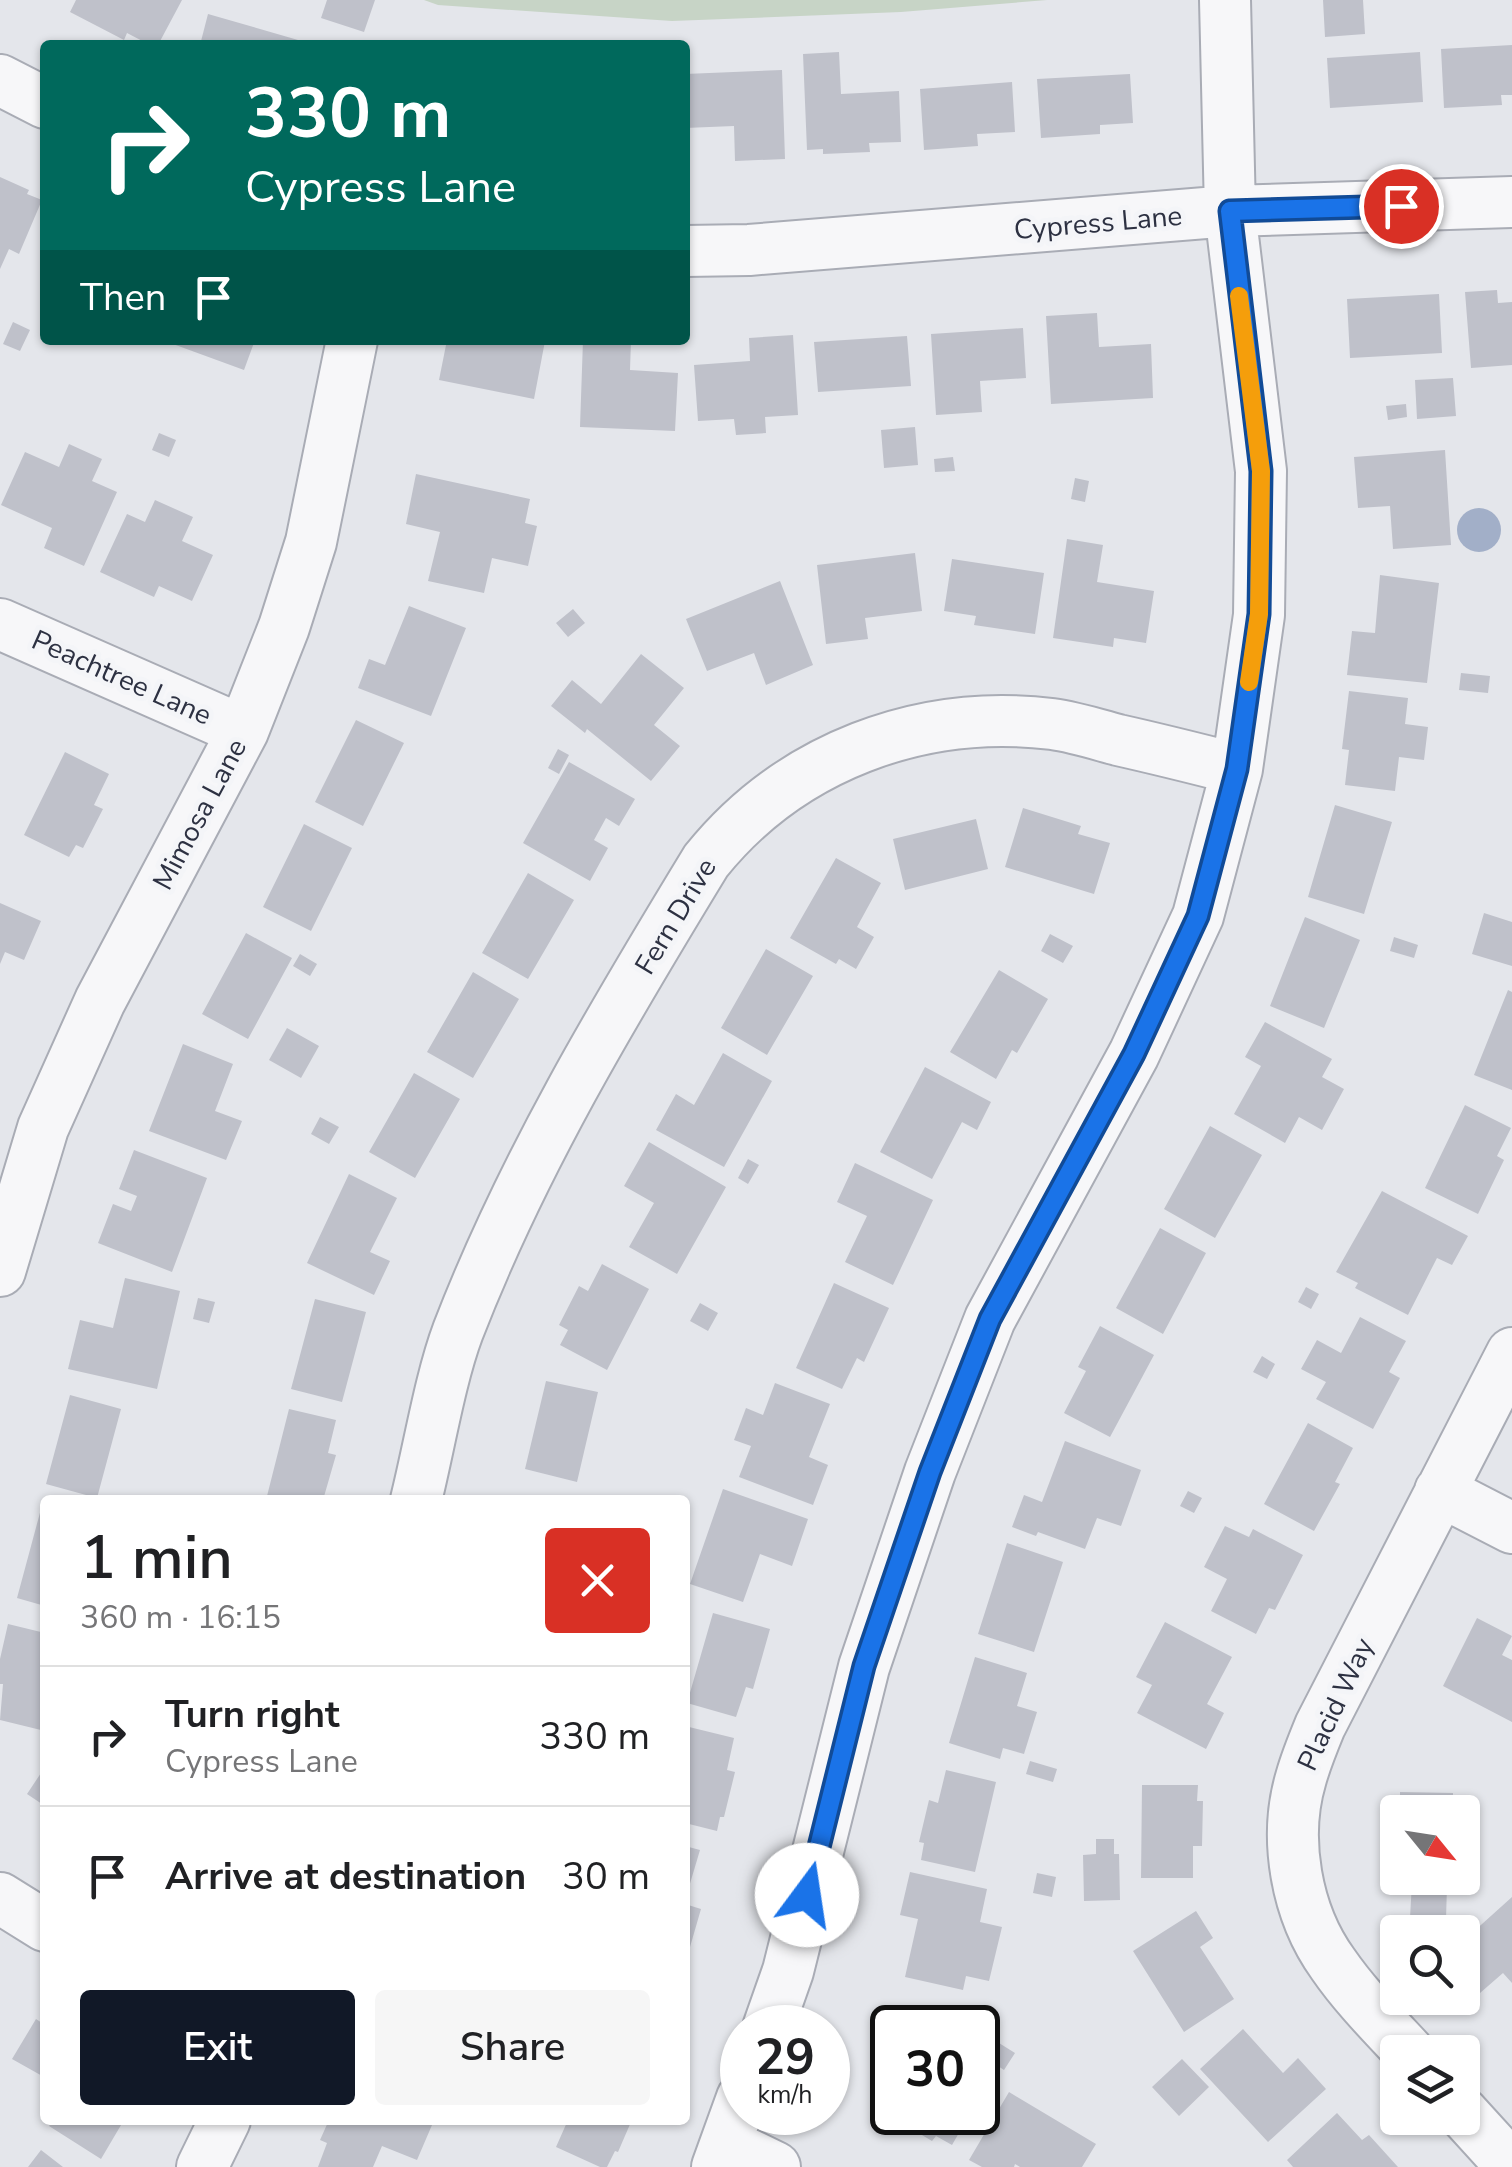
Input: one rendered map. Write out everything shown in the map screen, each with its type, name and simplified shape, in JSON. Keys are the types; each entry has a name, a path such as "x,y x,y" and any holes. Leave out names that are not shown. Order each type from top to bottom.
{"street":[{"path":"776,2005 788,1971 864,1666 930,1472 990,1319 1134,1054 1198,916 1237,769 1259,614 1261,471 1230,211 1225,0"},
{"path":"0,80 40,100"},
{"name":"Cypress Lane","path":"690,251 749,250 1230,211 1512,202"},
{"name":"Mimosa Lane","path":"0,1271 42,1128 100,1001 243,731 284,627 311,542 351,345"},
{"name":"Peachtree Lane","path":"0,624 243,731"},
{"name":"Fern Drive","path":"417,1495 456,1335 504,1220 562,1107 694,880 726,836 762,803 808,772 858,747 920,728 996,719 1056,724 1237,769"},
{"name":"Placid Way","path":"1394,2035 1331,1962 1314,1932 1294,1867 1292,1831 1300,1780 1320,1726 1512,1353"},
{"path":"1440,1491 1512,1528"},
{"path":"0,1898 40,1923"},
{"path":"202,2167 222,2125"},
{"path":"1480,2132 1512,2167"},
{"path":"729,2136 775,2167"}],"green space":[{"path":"424,0 1047,0 901,12 672,21 438,5"}],"water":[{"path":"1479,508 1495,514 1501,530 1495,546 1479,552 1463,546 1457,530 1463,514"}],"building":[{"path":"76,0 182,0 161,40 140,40 127,33 124,40 70,12"},
{"path":"327,0 375,0 364,32 321,18"},
{"path":"1323,0 1363,0 1365,34 1325,37"},
{"path":"208,14 298,40 201,40"},
{"path":"1512,45 1512,95 1501,95 1502,105 1444,108 1441,49"},
{"path":"839,52 841,94 899,91 901,142 869,143 870,152 823,154 823,149 807,150 803,54"},
{"path":"1420,52 1423,102 1330,108 1327,58"},
{"path":"782,70 785,159 735,161 734,126 690,128 690,74"},
{"path":"1130,74 1133,123 1100,125 1100,134 1041,138 1037,79"},
{"path":"1012,82 1015,132 977,134 978,146 924,150 920,89"},
{"path":"0,177 29,190 27,194 40,199 40,205 19,254 9,249 0,269"},
{"path":"1497,290 1498,303 1512,302 1512,365 1471,368 1465,292"},
{"path":"1439,294 1442,353 1350,358 1347,299"},
{"path":"1097,313 1099,347 1151,344 1153,398 1051,404 1046,316"},
{"path":"13,322 30,330 20,351 3,344"},
{"path":"1023,328 1026,378 980,381 982,412 936,415 931,334"},
{"path":"793,335 798,415 765,417 766,433 736,435 734,419 698,421 694,365 750,361 749,338"},
{"path":"907,336 911,386 818,392 814,342"},
{"path":"176,345 253,345 244,370"},
{"path":"446,345 544,345 534,399 439,380"},
{"path":"583,345 631,345 630,370 678,373 675,431 580,427"},
{"path":"1453,378 1456,416 1417,419 1415,380"},
{"path":"1406,404 1407,417 1388,420 1386,406"},
{"path":"915,427 918,465 884,468 881,430"},
{"path":"159,433 176,440 169,457 152,450"},
{"path":"69,444 102,459 92,481 117,492 84,566 44,548 52,528 1,505 25,452 59,467"},
{"path":"1445,450 1451,545 1393,549 1390,506 1358,508 1354,457"},
{"path":"953,457 955,471 935,472 934,459"},
{"path":"416,474 530,499 525,523 537,526 528,566 492,558 484,593 428,581 440,532 406,524"},
{"path":"1075,478 1089,481 1085,502 1071,499"},
{"path":"155,500 193,517 182,541 213,555 192,601 159,586 154,597 100,572 127,514 145,522"},
{"path":"1067,539 1103,545 1097,582 1154,591 1146,643 1114,638 1113,647 1053,638"},
{"path":"915,553 922,611 865,618 868,639 826,644 817,565"},
{"path":"952,559 1044,573 1035,634 974,625 976,616 944,611"},
{"path":"1380,575 1439,583 1427,683 1347,675 1352,631 1375,633"},
{"path":"780,581 813,665 766,685 754,653 707,671 686,619"},
{"path":"409,606 466,628 431,716 358,688 369,659 385,665"},
{"path":"573,609 585,623 568,637 556,623"},
{"path":"641,654 684,688 654,725 680,746 651,781 587,729 585,733 551,706 572,680 601,704"},
{"path":"1461,673 1490,676 1488,693 1459,690"},
{"path":"1349,691 1408,698 1405,724 1428,727 1424,760 1399,757 1395,791 1345,785 1349,750 1342,749"},
{"path":"356,720 404,743 363,826 315,802"},
{"path":"558,749 569,755 559,774 548,768"},
{"path":"65,752 109,774 94,805 103,809 83,848 76,845 69,857 24,835"},
{"path":"569,762 635,799 619,826 606,818 594,840 608,848 590,881 523,843"},
{"path":"1335,805 1392,822 1364,914 1308,897"},
{"path":"1023,808 1081,826 1078,834 1110,843 1094,894 1005,867"},
{"path":"976,819 988,869 905,890 893,839"},
{"path":"304,824 352,848 311,931 263,907"},
{"path":"836,858 881,883 857,927 874,937 856,969 839,959 836,964 790,938"},
{"path":"528,873 574,900 528,979 482,953"},
{"path":"0,903 41,921 24,960 5,952 0,964"},
{"path":"1484,913 1512,922 1512,966 1472,954"},
{"path":"1305,917 1360,940 1324,1028 1270,1006"},
{"path":"246,933 292,958 248,1039 202,1014"},
{"path":"1050,934 1073,946 1063,963 1041,951"},
{"path":"1394,937 1418,945 1414,958 1390,951"},
{"path":"766,949 813,976 767,1055 721,1028"},
{"path":"300,954 317,964 310,976 293,966"},
{"path":"999,970 1048,999 1017,1053 1012,1050 996,1079 950,1052"},
{"path":"473,972 519,999 473,1078 427,1052"},
{"path":"1508,990 1512,992 1512,1090 1474,1075"},
{"path":"1265,1022 1332,1059 1322,1077 1344,1089 1322,1130 1299,1117 1285,1143 1234,1114 1261,1066 1245,1057"},
{"path":"287,1028 319,1046 301,1078 269,1060"},
{"path":"183,1044 233,1064 215,1111 242,1121 226,1160 149,1131"},
{"path":"723,1053 772,1081 724,1167 656,1130 676,1094 694,1105"},
{"path":"925,1067 991,1102 977,1130 962,1122 932,1179 880,1152"},
{"path":"414,1073 460,1099 415,1178 369,1152"},
{"path":"1465,1105 1511,1128 1497,1156 1504,1160 1478,1214 1425,1188"},
{"path":"320,1117 339,1127 329,1144 311,1134"},
{"path":"1210,1126 1262,1155 1215,1238 1164,1209"},
{"path":"649,1142 726,1187 677,1274 629,1247 654,1203 624,1186"},
{"path":"134,1150 207,1178 172,1272 98,1243 113,1204 131,1211 137,1196 119,1189"},
{"path":"748,1159 759,1165 748,1184 738,1178"},
{"path":"855,1163 933,1200 893,1285 845,1262 867,1216 837,1202"},
{"path":"349,1174 397,1198 370,1252 390,1261 374,1295 307,1263"},
{"path":"1382,1191 1468,1236 1452,1265 1437,1258 1408,1315 1355,1288 1358,1283 1336,1272"},
{"path":"1160,1228 1206,1253 1163,1334 1116,1308"},
{"path":"602,1264 649,1289 607,1370 560,1345 568,1330 559,1325 579,1286 588,1291"},
{"path":"125,1278 180,1291 157,1389 68,1369 80,1320 113,1328"},
{"path":"834,1283 889,1308 864,1362 857,1358 842,1389 796,1368"},
{"path":"1306,1287 1319,1294 1311,1309 1298,1302"},
{"path":"198,1298 215,1302 209,1323 193,1319"},
{"path":"315,1299 366,1312 342,1402 291,1389"},
{"path":"700,1303 718,1313 708,1331 690,1321"},
{"path":"1360,1317 1406,1341 1389,1372 1400,1378 1373,1429 1316,1399 1326,1382 1301,1369 1317,1340 1341,1353"},
{"path":"1100,1326 1154,1355 1110,1437 1064,1413 1086,1371 1078,1367"},
{"path":"1262,1356 1275,1364 1267,1379 1253,1372"},
{"path":"546,1381 598,1392 577,1482 525,1469"},
{"path":"775,1383 830,1404 809,1457 828,1465 813,1505 739,1477 751,1446 734,1440 746,1408 763,1415"},
{"path":"70,1395 121,1409 98,1495 46,1484"},
{"path":"289,1409 336,1420 328,1453 336,1455 324,1495 267,1495"},
{"path":"1308,1423 1353,1448 1335,1482 1340,1484 1314,1531 1264,1504"},
{"path":"1065,1441 1141,1470 1121,1526 1097,1518 1085,1549 1012,1527 1024,1495 1042,1502"},
{"path":"723,1489 808,1519 792,1566 760,1554 743,1602 690,1584"},
{"path":"1188,1491 1202,1498 1194,1513 1180,1506"},
{"path":"40,1513 40,1605 17,1598"},
{"path":"1225,1526 1249,1537 1253,1529 1303,1555 1275,1610 1269,1608 1256,1634 1211,1611 1227,1579 1204,1567"},
{"path":"1007,1543 1063,1562 1034,1652 978,1634"},
{"path":"713,1613 770,1629 753,1689 746,1687 736,1717 690,1704"},
{"path":"1477,1618 1512,1636 1502,1655 1512,1660 1512,1722 1443,1686"},
{"path":"1165,1622 1232,1657 1207,1704 1224,1713 1206,1749 1137,1713 1152,1685 1136,1677"},
{"path":"8,1624 40,1632 40,1730 0,1720 0,1659"},
{"path":"975,1657 1027,1673 1017,1706 1037,1712 1024,1754 1003,1748 1000,1759 949,1743"},
{"path":"690,1727 734,1738 727,1770 735,1772 717,1831 690,1824"},
{"path":"1030,1761 1057,1769 1053,1782 1026,1774"},
{"path":"946,1770 996,1782 975,1872 921,1860 924,1843 919,1842 929,1800 938,1803"},
{"path":"40,1774 40,1803 27,1794"},
{"path":"1142,1785 1198,1785 1197,1801 1203,1801 1202,1846 1193,1846 1193,1878 1141,1878"},
{"path":"1400,1792 1453,1793 1453,1795"},
{"path":"1096,1839 1114,1839 1114,1854 1119,1854 1120,1900 1084,1901 1083,1855 1096,1854"},
{"path":"690,1847 700,1850 690,1884"},
{"path":"910,1872 987,1889 980,1922 1002,1927 989,1981 966,1976 963,1990 905,1977 918,1919 900,1915"},
{"path":"1037,1873 1056,1877 1052,1897 1033,1893"},
{"path":"1411,1895 1447,1895 1446,1915 1410,1915"},
{"path":"1512,1897 1512,1983 1503,1973 1480,1993 1480,1926"},
{"path":"690,1906 701,1909 690,1947"},
{"path":"1196,1911 1213,1938 1200,1947 1234,1999 1184,2032 1133,1951"},
{"path":"36,2019 40,2022 40,2075 12,2059"},
{"path":"1243,2029 1283,2073 1298,2058 1326,2089 1268,2142 1200,2069"},
{"path":"1000,2044 1015,2053 1004,2070 1000,2067"},
{"path":"1182,2059 1209,2087 1179,2116 1152,2087"},
{"path":"1009,2092 1096,2144 1082,2167 982,2167 969,2160 984,2135 1000,2135 1000,2107"},
{"path":"1337,2113 1362,2140 1369,2135 1398,2167 1293,2167 1287,2160"},
{"path":"50,2125 121,2125 101,2159"},
{"path":"327,2125 432,2125 417,2160 382,2146 373,2167 318,2167 327,2143 320,2140"},
{"path":"566,2125 630,2125 607,2167 556,2147"},
{"path":"922,2135 958,2135 952,2145 936,2136 932,2141"},
{"path":"41,2150 63,2167 28,2167"}],"slow traffic":[{"path":"1239,296 1261,471 1259,614 1249,682"}],"route":[{"path":"807,1895 864,1666 930,1472 990,1319 1134,1054 1198,916 1237,769 1259,614 1261,471 1230,211 1401,206"}]}
